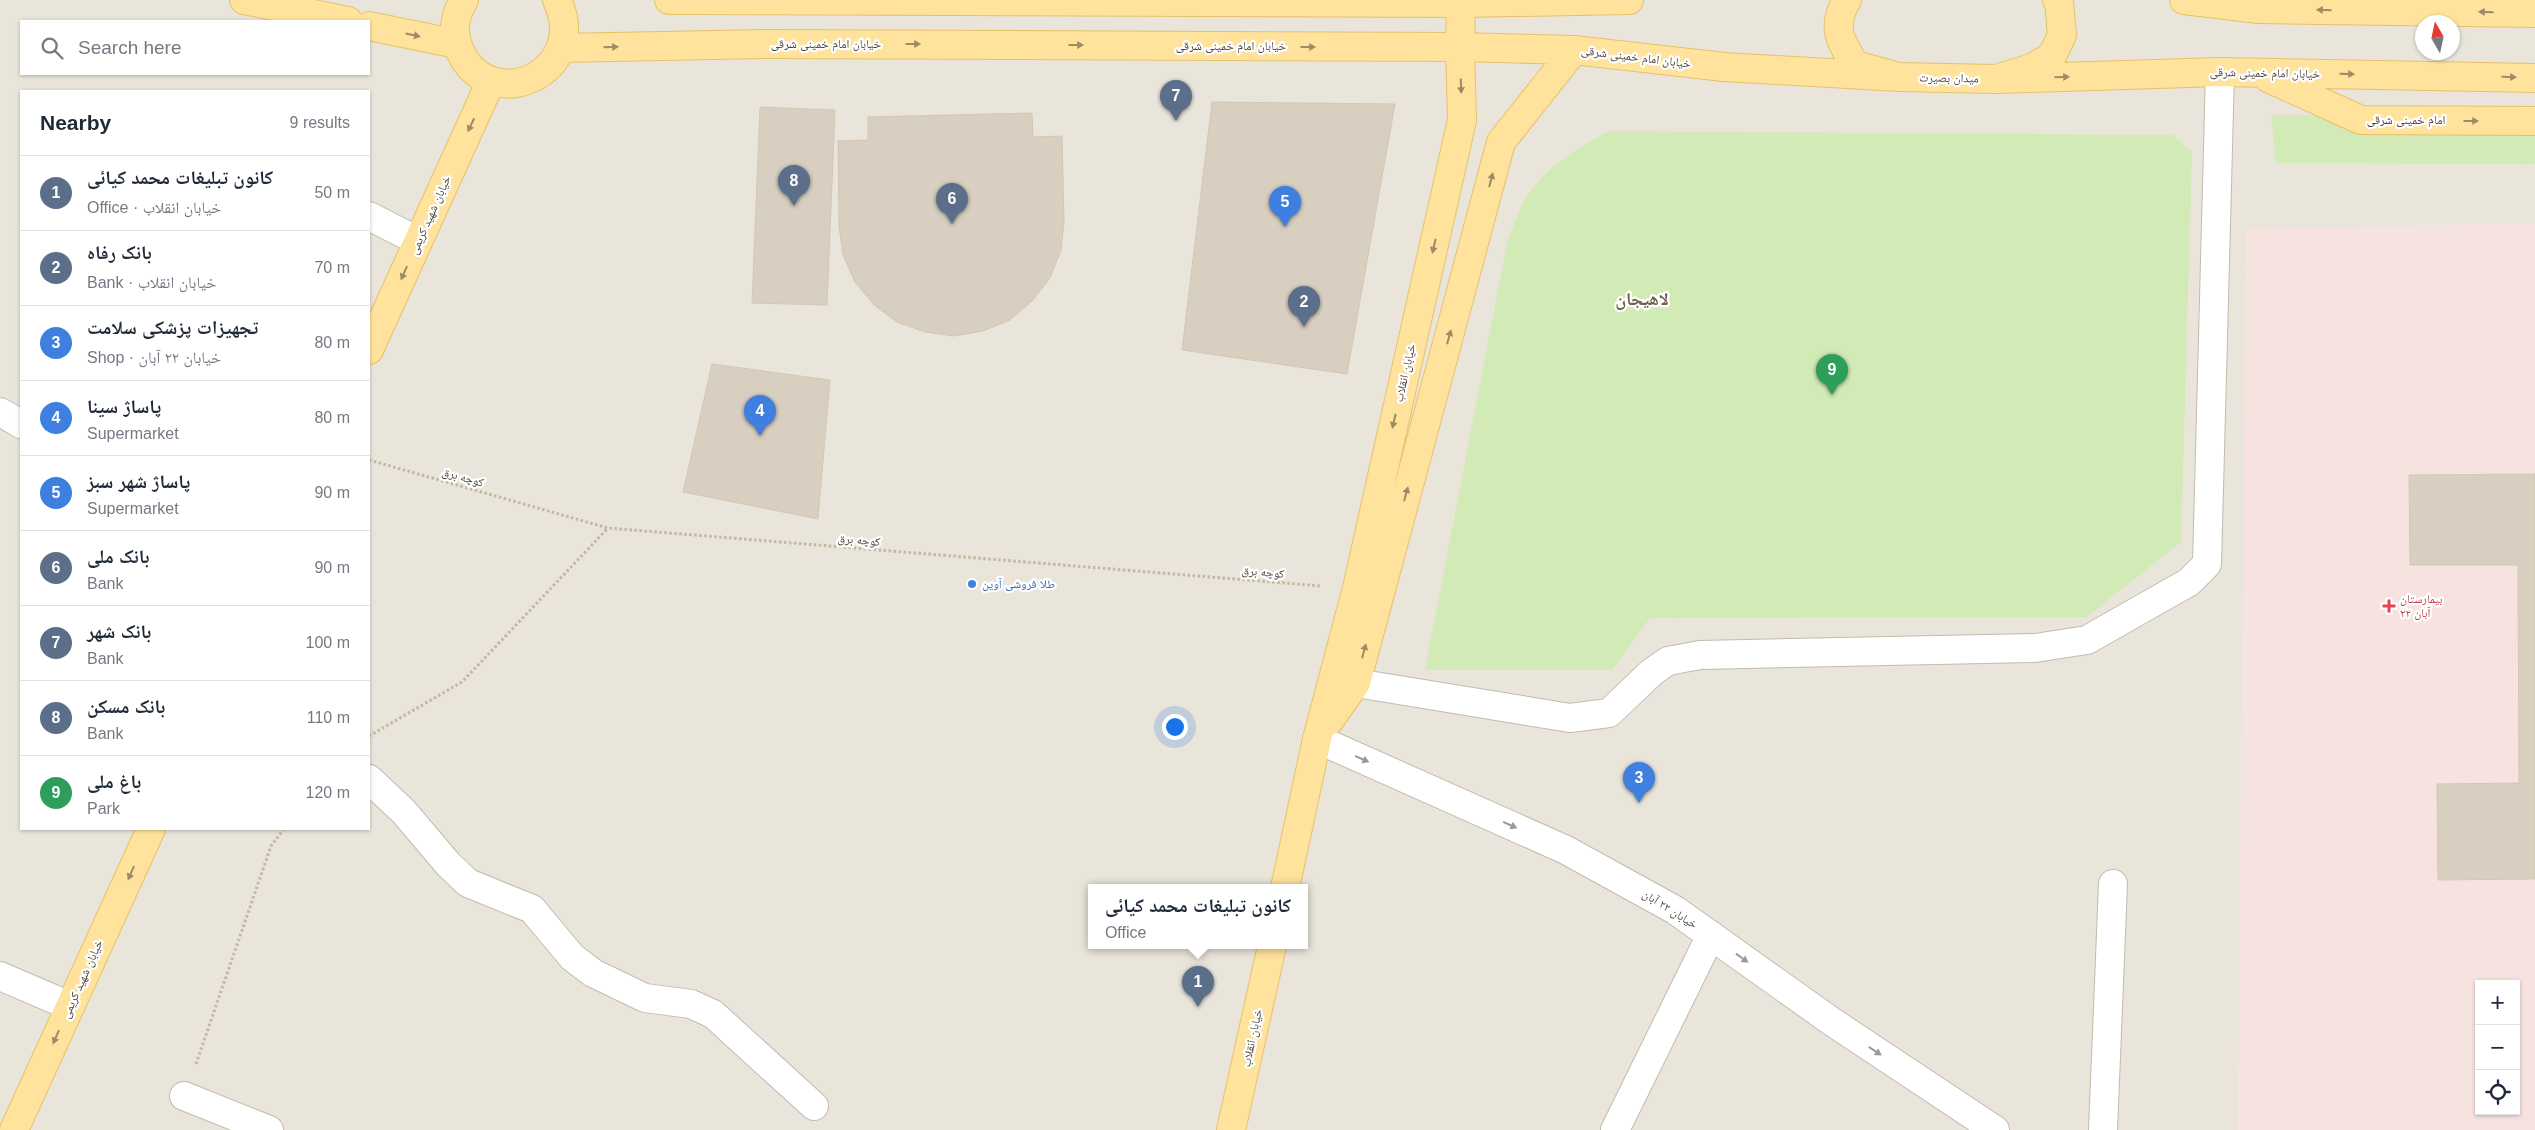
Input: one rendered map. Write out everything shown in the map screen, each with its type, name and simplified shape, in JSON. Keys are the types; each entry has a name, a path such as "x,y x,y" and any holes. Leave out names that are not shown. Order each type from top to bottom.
{"main road":[{"path":"244,0 343,20"},
{"path":"464,0 458,10 455,27 457,44 464,60 476,72 491,80 508,84 525,82 541,75 553,63 562,48 565,30 563,13 557,0"},
{"path":"669,0 1461,3 1629,0"},
{"name":"میدان بصیرت","path":"1847,0 1838,16 1841,41 1855,65 1899,77 1996,79 2032,68 2052,56 2062,35 2057,0"},
{"path":"2184,0 2259,10 2535,13"},
{"name":"خیابان انقلاب","path":"1285,884 1317,739 1357,588 1462,120 1461,3"},
{"path":"370,26 457,44"},
{"name":"خیابان امام خمینی شرقی","path":"562,48 766,44 1460,47 1574,50 1724,67 1899,77"},
{"name":"خیابان انقلاب","path":"1317,739 1356,683 1501,142 1574,50"},
{"name":"خیابان امام خمینی شرقی","path":"1996,79 2220,72 2535,78"},
{"name":"امام خمینی شرقی","path":"2257,73 2361,120 2535,121"},
{"name":"خیابان شهید کریمی","path":"370,348 491,80"},
{"name":"خیابان شهید کریمی","path":"14,1130 151,830"},
{"name":"خیابان انقلاب","path":"1231,1130 1271,949"}],"street":[{"path":"1356,683 1570,718 1580,717 1609,713 1652,672 1668,662 1700,655 2036,648 2087,640 2189,582 2207,564 2220,72"},
{"path":"370,217 418,241"},
{"path":"0,412 20,423"},
{"name":"خیابان ۲۲ آبان","path":"1317,739 1566,850 1675,910 1831,1021 1995,1130"},
{"path":"370,780 404,812 448,864 468,883 532,909 572,957 593,973 645,998 691,1004 713,1014 814,1106"},
{"path":"2103,1130 2113,884"},
{"path":"1615,1130 1711,936"},
{"path":"0,976 70,1006"},
{"path":"184,1096 269,1130"}],"path":[{"name":"کوچه برق","path":"370,460 608,528 1357,588"},
{"path":"370,735 462,682 608,528"},
{"path":"184,1096 271,846 283,830"}],"shaded area":[{"path":"0,0 2535,0 2535,1130 0,1130"},
{"name":"بیمارستان ۲۲ آبان","path":"2535,223 2535,1130 2238,1130 2246,229"}],"green space":[{"path":"2271,115 2535,116 2535,164 2276,163"},
{"path":"1609,131 2173,135 2192,152 2181,542 2087,617 1650,618 1612,670 1425,670 1506,248 1512,230 1526,197 1545,174 1582,146"}],"building":[{"path":"1212,102 1395,104 1347,374 1182,350"},
{"path":"760,107 835,110 827,305 752,303"},
{"path":"1032,113 1033,137 1062,136 1064,222 1061,250 1050,278 1032,301 1010,320 983,331 954,336 925,332 897,322 874,305 855,282 843,255 839,226 838,141 868,140 868,117"},
{"path":"712,364 830,380 818,519 683,492"},
{"path":"2535,474 2535,879 2438,880 2437,784 2519,783 2518,565 2410,565 2409,475"}],"place":[{"name":"بانک شهر","path":"1176,121"},
{"name":"بانک مسکن","path":"794,206"},
{"name":"بانک ملی","path":"952,224"},
{"name":"پاساژ شهر سبز","path":"1285,227"},
{"name":"بانک رفاه","path":"1304,327"},
{"name":"باغ ملی","path":"1832,395"},
{"name":"پاساژ سینا","path":"760,436"},
{"name":"طلا فروشی آوین","path":"972,584"},
{"name":"بیمارستان ۲۲ آبان","path":"2389,606"},
{"name":"تجهیزات پزشکی سلامت","path":"1639,803"},
{"name":"کانون تبلیغات محمد کیائی","path":"1198,1007"}],"district":[{"name":"لاهیجان","path":"1642,299"}]}
